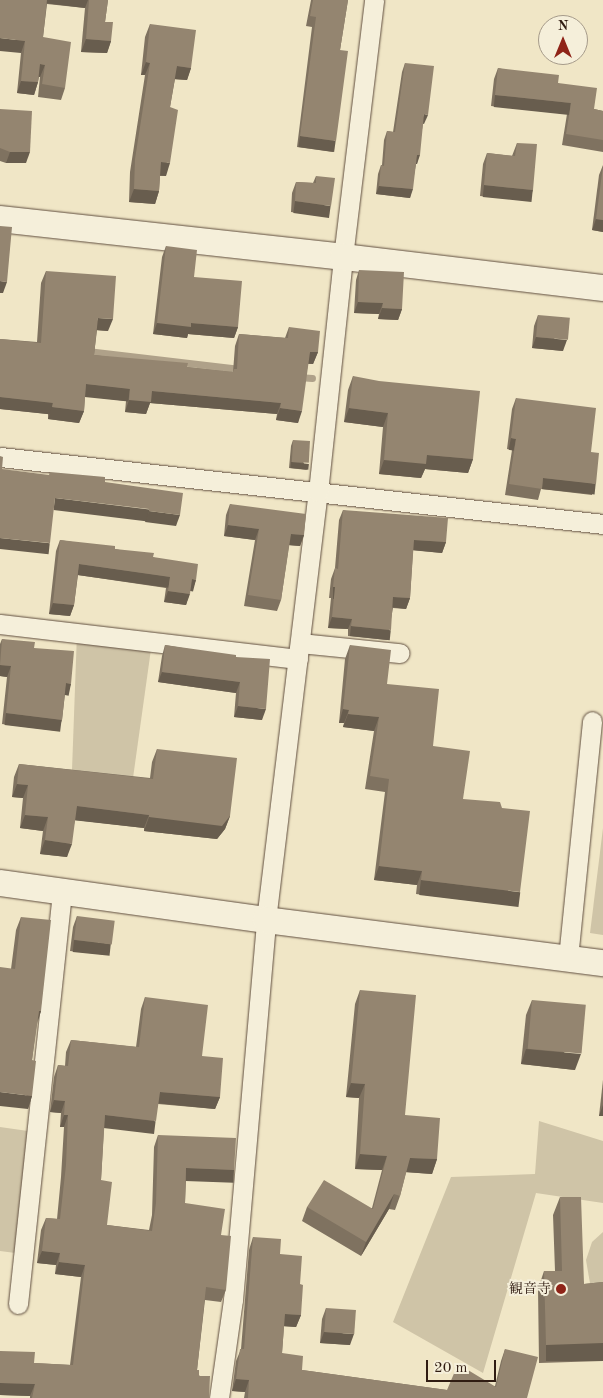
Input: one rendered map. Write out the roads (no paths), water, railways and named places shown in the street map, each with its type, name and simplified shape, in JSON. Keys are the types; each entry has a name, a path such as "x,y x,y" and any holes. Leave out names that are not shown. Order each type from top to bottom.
{"street":[{"path":"219,1398 233,1300 266,920 318,492 343,257 374,0"},
{"path":"0,219 603,288"},
{"path":"0,457 603,524"},
{"path":"0,624 299,651 399,653"},
{"path":"568,958 592,721"},
{"path":"0,883 266,920 603,963"},
{"path":"18,1304 62,892"}],"waterway":[{"path":"87,351 240,369"},
{"path":"298,377 312,378"}],"place":[{"name":"観音寺","path":"561,1289"}]}
